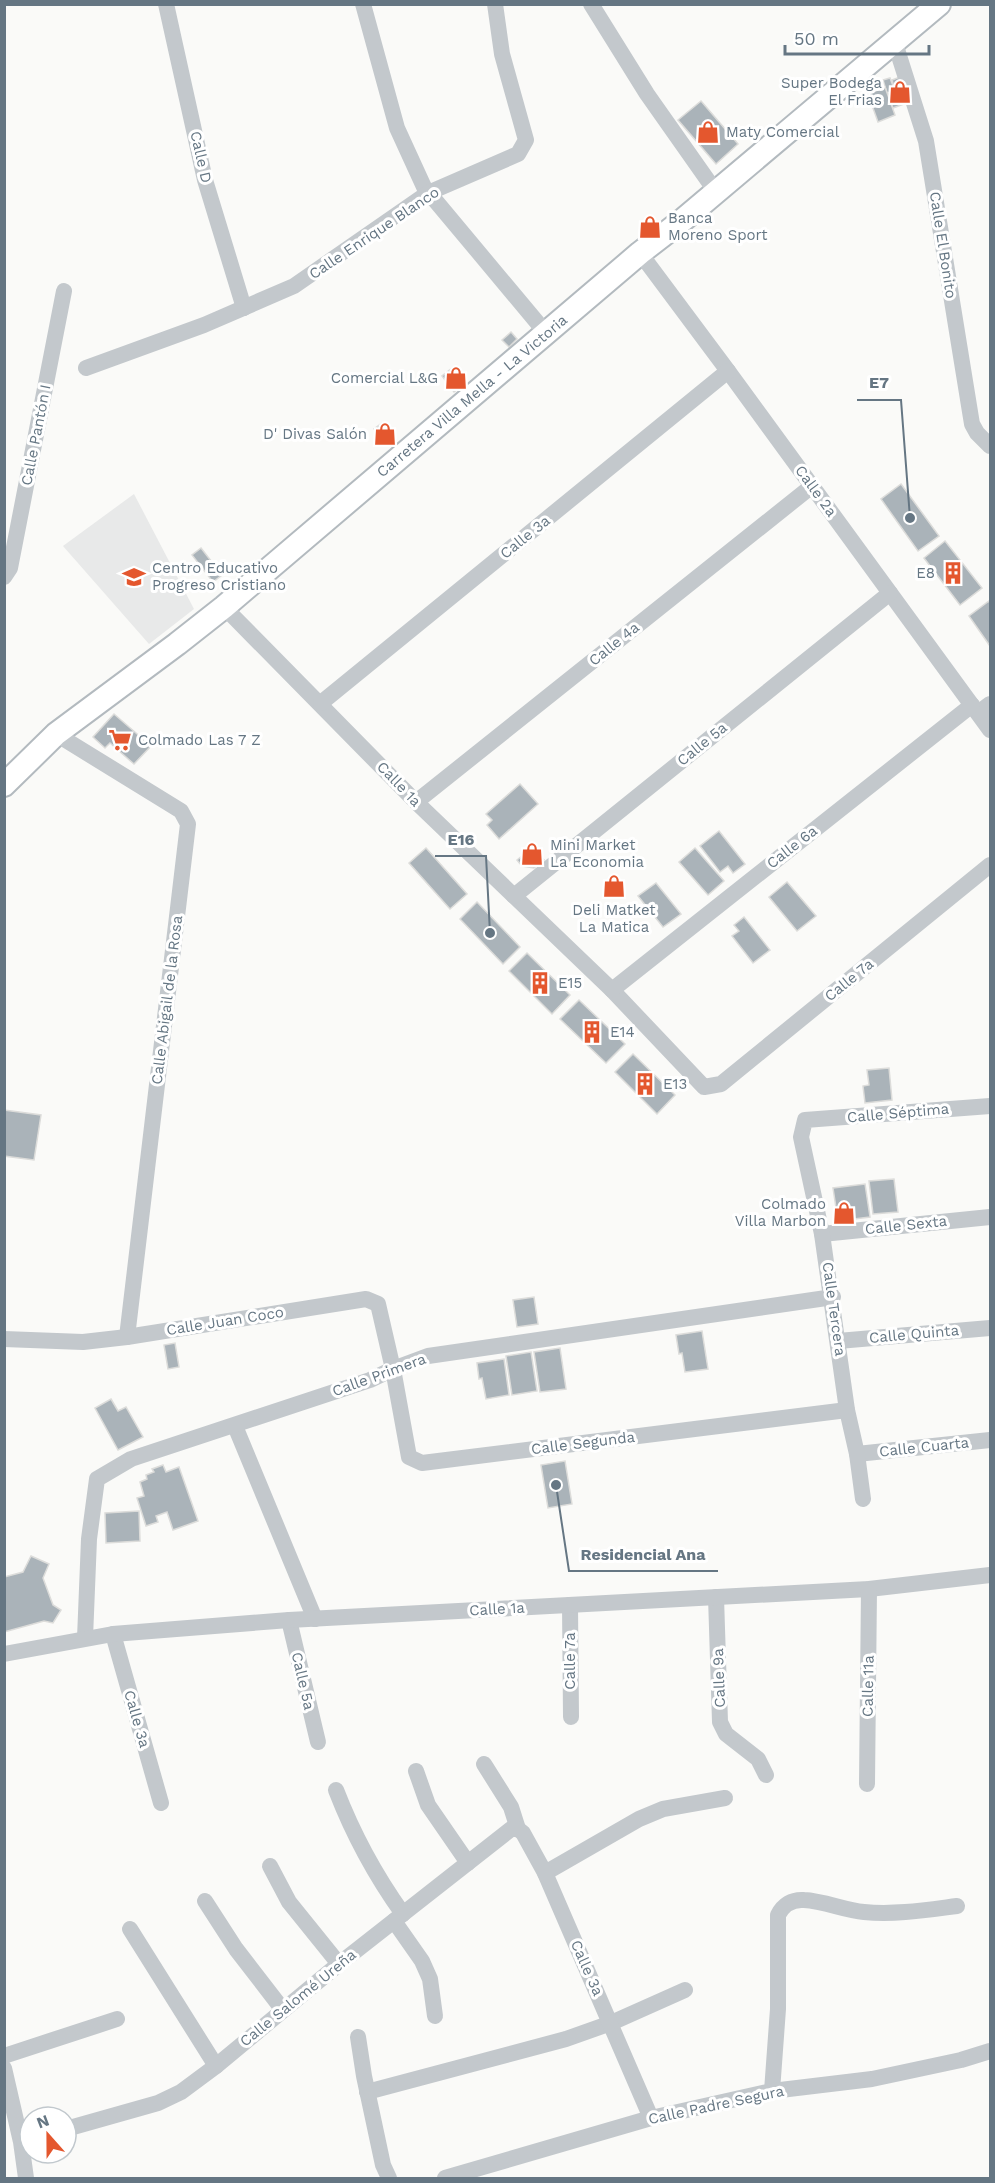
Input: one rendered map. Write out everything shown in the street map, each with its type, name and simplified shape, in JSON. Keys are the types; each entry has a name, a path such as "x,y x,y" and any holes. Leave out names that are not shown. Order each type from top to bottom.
{"main road":[{"name":"Carretera Villa Mella - La Victoria","path":"4,785 56,734 224,607 640,253 716,192 931,7"}],"street":[{"name":"Calle D","path":"166,4 205,180 244,308"},
{"path":"363,4 397,128 428,193 546,333"},
{"name":"Calle Enrique Blanco","path":"86,368 204,326 294,286 428,193 518,154 526,140 502,54 495,4"},
{"path":"591,4 647,94 716,192"},
{"name":"Calle El Bonito","path":"894,40 926,141 972,424 977,433 990,446"},
{"name":"Calle 2a","path":"640,253 890,593 980,707 990,730"},
{"name":"Calle Pantón I","path":"4,577 10,568 64,291"},
{"name":"Calle 3a","path":"321,703 728,370"},
{"name":"Calle 4a","path":"416,802 812,486"},
{"name":"Calle 5a","path":"514,896 890,593"},
{"name":"Calle 1a","path":"224,607 416,802 612,990 704,1087"},
{"name":"Calle 6a","path":"612,990 980,707"},
{"name":"Calle Abigail de la Rosa","path":"56,734 181,811 188,824 127,1337"},
{"name":"Calle 7a","path":"704,1087 721,1084 990,865"},
{"name":"Calle Séptima","path":"805,1120 990,1106"},
{"name":"Calle Tercera","path":"805,1120 801,1137 833,1297 847,1410 857,1454 863,1499"},
{"name":"Calle Sexta","path":"822,1234 990,1217"},
{"name":"Calle Primera","path":"85,1638 89,1539 97,1479 131,1459 370,1380 429,1356 833,1297"},
{"name":"Calle Juan Coco","path":"4,1339 83,1342 366,1299 378,1304 393,1369"},
{"name":"Calle Quinta","path":"838,1341 990,1328"},
{"name":"Calle Segunda","path":"393,1369 409,1457 422,1463 847,1410"},
{"path":"235,1426 315,1619"},
{"name":"Calle Cuarta","path":"857,1454 990,1440"},
{"name":"Calle 1a","path":"4,1654 113,1634 289,1620 869,1589 990,1575"},
{"name":"Calle 11a","path":"867,1784 869,1589"},
{"name":"Calle 9a","path":"716,1598 720,1722 726,1734 758,1759 766,1775"},
{"name":"Calle 7a","path":"570,1605 571,1717"},
{"name":"Calle 5a","path":"289,1620 318,1742"},
{"name":"Calle 3a","path":"113,1634 161,1803"},
{"name":"Calle 3a","path":"484,1764 511,1808 514,1829 522,1833 545,1873 651,2118"},
{"path":"416,1771 428,1805 468,1863"},
{"path":"336,1790 353,1832 430,1979 435,2016"},
{"path":"545,1873 639,1819 663,1809 725,1798"},
{"name":"Calle Salomé Ureña","path":"78,2126 158,2103 181,2092 216,2066 339,1964 514,1829"},
{"path":"270,1866 289,1902 339,1964"},
{"path":"772,2091 778,2009 778,1915 782,1907 791,1902 803,1900 863,1912 901,1913 957,1906"},
{"path":"205,1901 236,1948 283,2010"},
{"path":"130,1929 216,2066"},
{"path":"367,2092 566,2039 611,2023 685,1990"},
{"path":"4,2056 117,2019"},
{"path":"358,2037 367,2092 383,2164 389,2178"},
{"name":"Calle Padre Segura","path":"446,2178 651,2118 772,2091 872,2079 961,2060 990,2051"},
{"path":"4,2068 18,2132"}],"shaded area":[{"name":"Centro Educativo Progreso Cristiano","path":"134,494 194,609 149,644 63,546"}],"building":[{"name":"Super Bodega El Frias","path":"903,76 912,101 893,108 887,93 895,91 892,80"},
{"path":"890,78 895,91 887,93 883,80"},
{"path":"885,87 895,115 878,122 868,94"},
{"name":"Maty Comercial","path":"701,101 738,144 716,164 678,120"},
{"path":"511,332 517,339 509,347 502,340"},
{"name":"Comercial L&G","path":"453,367 466,383 459,388 447,372"},
{"path":"447,372 459,388 454,392 442,376"},
{"name":"D' Divas Salón","path":"382,423 396,440 388,446 374,429"},
{"path":"901,484 939,536 918,551 881,499"},
{"name":"E8","path":"945,541 982,588 960,605 924,558"},
{"path":"201,548 222,575 213,582 192,555"},
{"path":"989,601 990,604 990,646 969,616"},
{"name":"Colmado Las 7 Z","path":"114,714 151,746 134,764 110,743 105,748 93,737"},
{"path":"520,784 538,804 499,839 487,825 492,820 486,814"},
{"path":"719,831 745,864 733,873 728,866 720,872 700,846"},
{"name":"Mini Market La Economia","path":"533,847 544,860 534,868 522,866 517,860"},
{"path":"426,848 467,894 450,909 409,863"},
{"path":"695,848 724,881 708,895 679,862"},
{"path":"787,882 816,916 797,931 769,897"},
{"path":"656,883 681,914 663,927 638,896"},
{"path":"477,902 520,947 503,964 460,919"},
{"path":"744,917 770,950 753,963 732,936 739,931 734,925"},
{"name":"E15","path":"527,953 570,995 552,1014 509,971"},
{"name":"E14","path":"579,1000 625,1044 606,1063 560,1019"},
{"name":"E13","path":"633,1054 675,1095 657,1114 615,1072"},
{"path":"889,1068 892,1100 865,1103 863,1086 869,1085 867,1070"},
{"path":"4,1110 41,1115 34,1160 4,1156"},
{"path":"894,1179 898,1212 873,1214 869,1181"},
{"path":"865,1184 870,1217 838,1221 833,1188"},
{"path":"534,1297 538,1324 517,1327 513,1300"},
{"path":"702,1331 708,1369 685,1372 676,1335"},
{"path":"175,1343 179,1367 168,1369 164,1345"},
{"path":"560,1348 566,1389 540,1392 534,1352"},
{"path":"531,1352 537,1391 512,1395 506,1356"},
{"path":"504,1359 509,1395 486,1399 482,1378 479,1379 477,1363"},
{"path":"111,1399 118,1411 126,1407 143,1437 118,1450 95,1408"},
{"path":"565,1461 572,1504 548,1508 541,1465"},
{"path":"163,1465 166,1472 179,1467 198,1521 173,1530 167,1512 156,1516 158,1522 146,1526 137,1498 144,1496 140,1482 147,1479 146,1475 154,1472 152,1469"},
{"path":"139,1511 140,1541 106,1543 105,1513"},
{"path":"31,1556 49,1564 43,1578 53,1605 61,1610 53,1623 44,1621 4,1632 4,1577 23,1572"}],"place":[{"name":"Super Bodega El Frias","path":"900,92"},
{"name":"Maty Comercial","path":"708,132"},
{"name":"Banca Moreno Sport","path":"650,227"},
{"name":"Comercial L&G","path":"456,378"},
{"name":"D' Divas Salón","path":"385,434"},
{"name":"E7","path":"910,518"},
{"name":"E8","path":"953,573"},
{"name":"Centro Educativo Progreso Cristiano","path":"134,577"},
{"name":"Colmado Las 7 Z","path":"120,740"},
{"name":"Mini Market La Economia","path":"532,854"},
{"name":"Deli Matket La Matica","path":"614,886"},
{"name":"E16","path":"490,933"},
{"name":"E15","path":"540,983"},
{"name":"E14","path":"592,1032"},
{"name":"E13","path":"645,1084"},
{"name":"Colmado Villa Marbon","path":"844,1213"},
{"name":"Residencial Ana","path":"556,1485"}]}
